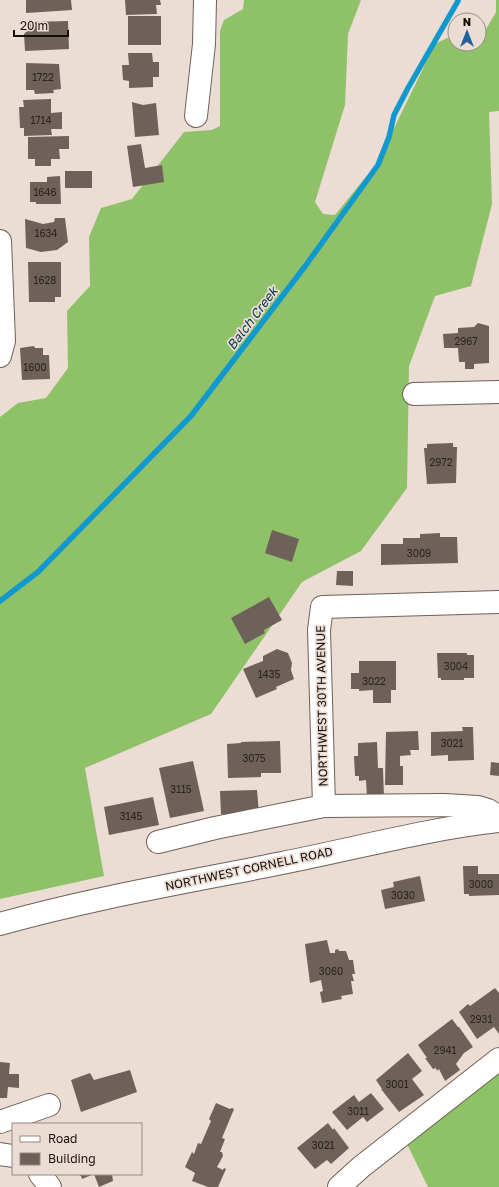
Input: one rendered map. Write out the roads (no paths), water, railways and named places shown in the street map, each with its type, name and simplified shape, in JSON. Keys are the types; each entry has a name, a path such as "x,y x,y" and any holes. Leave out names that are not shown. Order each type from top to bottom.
{"street":[{"path":"196,116 204,51 205,0"},
{"path":"0,241 2,348"},
{"path":"414,394 499,392"},
{"name":"NORTHWEST 30TH AVENUE","path":"324,806 319,630 322,607 499,602"},
{"name":"NORTHWEST CORNELL ROAD","path":"0,924 45,912 424,833 459,826 499,821 494,814 488,810 478,807 444,805 324,806 215,828 158,842"},
{"path":"339,1187 361,1167 499,1059"},
{"path":"0,1122 49,1105"},
{"path":"0,1154 12,1156"},
{"path":"41,1175 50,1187"}],"waterway":[{"name":"Balch Creek","path":"0,601 38,572 191,416 306,265 378,165 389,137 394,115 458,1"}]}
